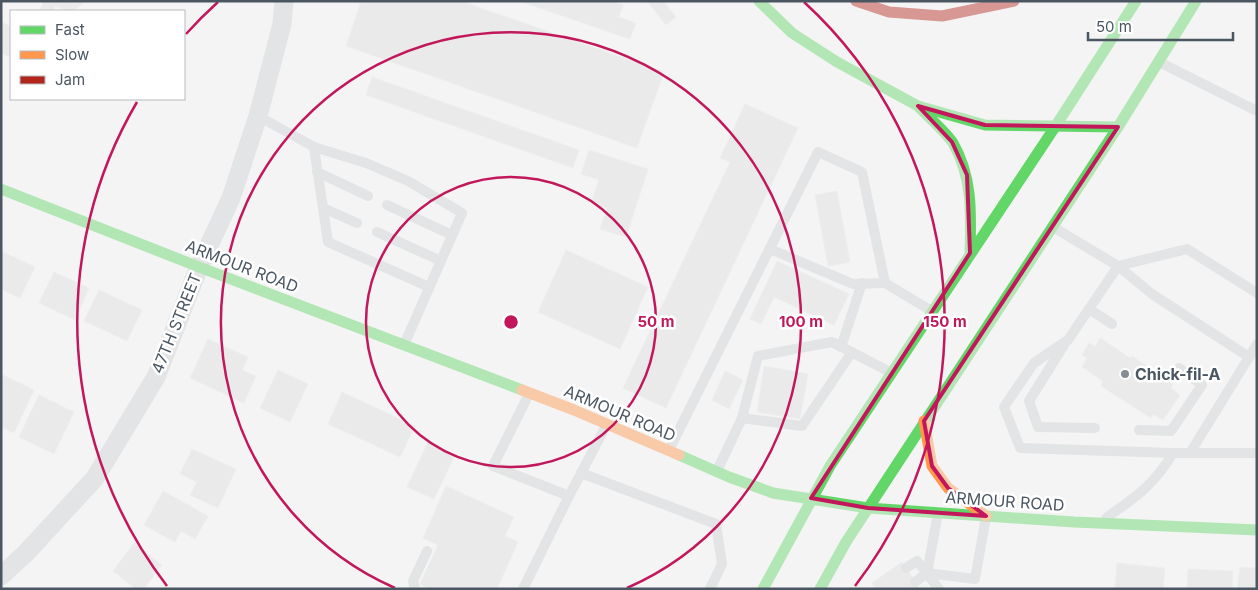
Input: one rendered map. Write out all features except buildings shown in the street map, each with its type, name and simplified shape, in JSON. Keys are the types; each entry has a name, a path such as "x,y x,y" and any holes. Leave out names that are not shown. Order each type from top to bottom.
{"main road":[{"path":"758,1 792,33 837,62 918,106 986,125 1118,127"},
{"path":"856,1 889,12 942,16 1014,1"},
{"path":"763,589 830,466 931,311 1056,127 1136,1"},
{"path":"820,589 868,508 1118,127 1196,1"},
{"path":"918,106 952,142 967,175 971,211 970,253"},
{"name":"ARMOUR ROAD","path":"1,189 199,268 530,393 774,494 868,508 1099,523 1257,530"},
{"path":"924,421 932,466 948,488 986,516"}],"street":[{"name":"47TH STREET","path":"1,576 26,553 95,478 156,376 199,268 232,198 258,116 282,24 284,1"}],"lane":[{"path":"1159,62 1257,110"},
{"path":"258,116 314,147 366,163 408,181 462,213 404,346"},
{"path":"314,147 328,242 429,287"},
{"path":"668,451 818,152 862,172 885,283"},
{"path":"318,172 368,196"},
{"path":"387,205 452,235"},
{"path":"323,208 358,224"},
{"path":"1052,227 1118,266 1152,294 1249,357"},
{"path":"377,232 441,262"},
{"path":"770,249 853,284 885,283 931,311"},
{"path":"1095,428 1038,427 1029,401 1118,266 1187,249 1257,293"},
{"path":"841,347 862,283"},
{"path":"1089,309 1112,324"},
{"path":"1068,340 1034,363 1004,407 1020,448 1257,454"},
{"path":"717,472 742,418 758,356 832,342 891,373"},
{"path":"1190,453 1257,344"},
{"path":"742,418 802,426 852,352"},
{"path":"1139,430 1171,431 1202,385 1179,368"},
{"path":"530,393 493,466 569,496"},
{"path":"523,589 607,424"},
{"path":"1099,523 1153,482 1162,472 1173,453"},
{"path":"581,473 716,524 722,564 710,589"},
{"path":"915,582 927,573 938,513"},
{"path":"927,573 974,584 986,516"},
{"path":"415,589 413,581 427,551"},
{"path":"906,568 917,560 939,589"}],"highlighted area":[{"path":"918,106 985,125 1118,127 924,421 932,466 948,488 986,516 868,508 811,498 970,253 967,175 952,142"}],"traffic: fast":[{"path":"759,1 792,33 837,62 918,106 985,125 1118,127 1196,1"},
{"path":"1055,127 1136,1"},
{"path":"918,106 950,138 960,156 969,196 970,253"},
{"path":"763,589 830,466 1055,127"},
{"path":"820,589 846,542 1118,127"},
{"path":"1,189 199,267 522,390"},
{"path":"679,455 729,477 773,493 868,508 1074,522 1257,530"}],"traffic: slow":[{"path":"522,390 679,455"},
{"path":"924,421 932,466 948,488 986,516"}],"traffic: jam":[{"path":"856,1 889,12 942,16 1014,1"}],"place":[{"name":"Chick-fil-A","path":"1125,374"}]}
